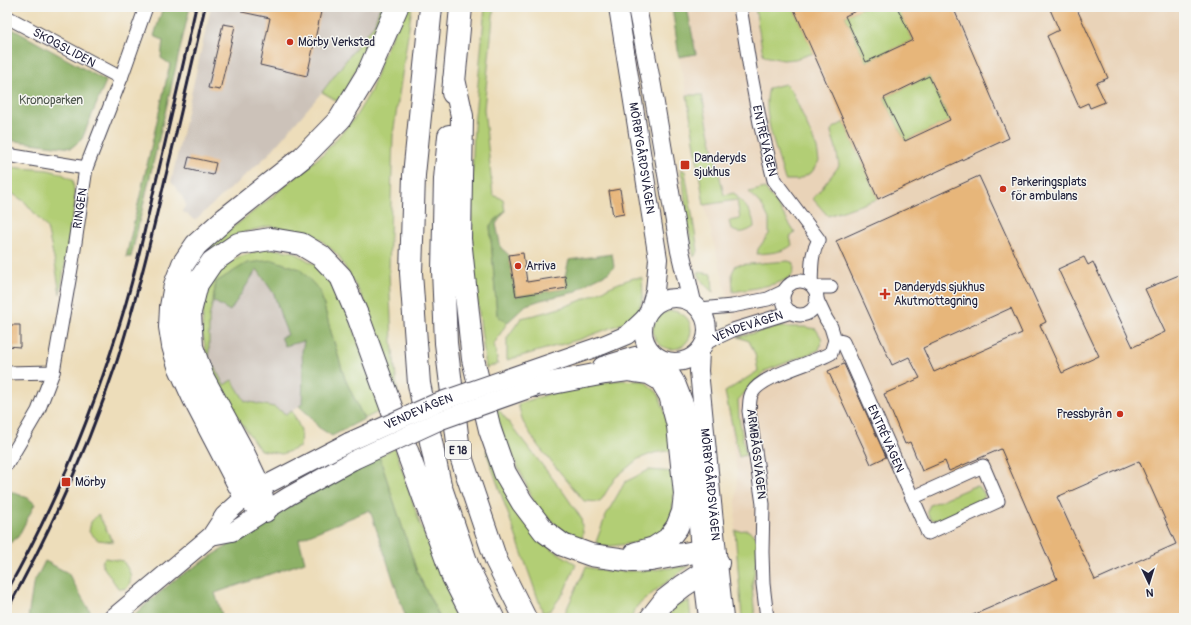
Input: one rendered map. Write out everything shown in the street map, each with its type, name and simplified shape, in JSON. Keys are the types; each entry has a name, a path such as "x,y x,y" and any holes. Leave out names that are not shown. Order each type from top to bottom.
{"highway":[{"path":"265,512 194,399 179,366 173,346 170,327 171,307 175,285 183,264 196,245 226,218 303,158 340,120 368,73 397,7"},
{"name":"E 18","path":"431,7 414,175 411,273 419,384 440,485 469,570 493,618"},
{"name":"E 18","path":"461,7 445,179 443,270 446,343 459,451 496,560 525,618"},
{"path":"454,79 462,116 460,239 473,359 490,430 506,472 522,502 544,531 563,545 591,556 633,561 651,560 707,562"},
{"path":"252,492 242,450 203,378 192,347 190,312 197,284 212,262 238,244 271,239 301,244 321,256 341,277 358,319 453,577 474,618"},
{"path":"533,378 628,370 649,373 661,380 670,395 678,426 685,494 683,512 677,527 668,539 654,548 613,558"},
{"path":"651,618 665,600 683,586 707,562"}],"street":[{"name":"RINGEN","path":"7,464 38,411 53,372 72,263 86,168 121,78 146,7"},
{"name":"MÖRBYGÅRDSVÄGEN","path":"618,7 658,258 655,291 647,313"},
{"name":"MÖRBYGÅRDSVÄGEN","path":"637,7 680,252 696,305"},
{"name":"ENTRÉVÄGEN","path":"740,7 760,123 774,180 819,240 814,248 812,260"},
{"name":"SKOGSLIDEN","path":"7,17 121,78"},
{"path":"7,155 86,168"},
{"path":"798,281 807,265 812,260"},
{"path":"805,314 813,310 816,305 812,260"},
{"path":"826,319 791,312 784,304 783,299 785,291 790,284 798,281 806,282 814,292 831,327 835,340"},
{"name":"VENDEVÄGEN","path":"696,305 732,306 768,299 785,291"},
{"path":"681,298 696,305 705,318 707,331 702,347 686,360 674,362 658,358 646,346 642,333 647,313 663,299 681,298"},
{"name":"VENDEVÄGEN","path":"702,347 733,330 791,312"},
{"name":"VENDEVÄGEN","path":"211,536 232,532 289,496 354,460 627,335 647,313"},
{"name":"ENTRÉVÄGEN","path":"835,340 843,342 898,467 912,498 928,533 998,500 983,466 912,498"},
{"name":"ARMBÅGSVÄGEN","path":"767,618 763,584 763,504 749,411 750,401 752,393 758,385 775,376 822,358 831,353 835,340"},
{"name":"MÖRBYGÅRDSVÄGEN","path":"702,347 699,372 708,618"},
{"name":"VENDEVÄGEN","path":"114,618 211,536 224,516 252,492 349,442 436,403 533,378 635,356 658,358"},
{"name":"MÖRBYGÅRDSVÄGEN","path":"658,358 676,383 685,406 707,562 724,618"},
{"path":"7,373 53,372"}],"shaded area":[{"path":"211,7 380,7 374,25 322,92 268,155 195,220 182,211 186,205 181,194 171,182"},
{"name":"Danderyds sjukhus","path":"672,7 1184,7 1184,618 742,618 735,531 737,474 725,392 758,371 755,354 749,341 738,337 704,205"},
{"path":"256,269 274,294 288,335 286,346 304,341 302,352 302,404 286,415 274,407 244,401 232,380 224,385 209,358 209,317 213,301 230,311"}],"green space":[{"path":"163,7 190,7 131,257 126,257 170,64 161,58 163,40 154,36"},
{"path":"380,7 384,7 377,31 339,102 322,92 374,25"},
{"path":"405,7 412,7 393,135 389,271 392,342 399,404 365,302 338,255 320,239 295,231 270,226 245,232 218,248 195,267 213,243 272,197 323,154 354,119 371,91 382,58"},
{"path":"485,7 494,7 484,109 493,195 503,199 505,211 490,226 497,315 507,323 494,344 498,364 486,368 473,266 471,205 474,127"},
{"path":"672,7 687,7 696,54 679,57"},
{"path":"755,7 793,7 814,53 795,59 783,60 764,56"},
{"path":"864,7 897,7 913,40 866,62 845,16"},
{"name":"Kronoparken","path":"7,26 106,81 82,139 71,148 7,140"},
{"path":"929,76 950,120 905,141 884,98"},
{"path":"785,84 792,91 817,148 819,161 812,172 798,180 785,180 771,134 767,109 769,88"},
{"path":"687,95 702,95 724,195 734,193 747,208 754,222 754,227 748,230 737,232 731,229 729,221 740,219 737,200 704,205"},
{"path":"844,122 878,199 828,216 813,199 839,166 836,148 831,132 832,129"},
{"path":"7,167 48,170 60,173 73,180 75,203 60,294 47,228 25,202 7,190"},
{"path":"680,169 685,171 698,251 694,257 687,221 683,179"},
{"path":"765,188 795,233 790,237 792,245 788,248 775,252 757,254 758,249 769,234 769,219 763,207 749,192"},
{"path":"505,211 496,224 501,248 509,255 516,296 567,288 565,276 569,260 612,254 614,267 608,273 591,281 575,292 526,305 507,323 497,315 490,225"},
{"path":"267,248 294,252 317,266 342,295 382,410 364,419 345,379 320,291 273,260 216,282 209,317 209,358 224,385 232,380 245,401 274,407 286,414 292,411 301,430 300,447 282,454 260,450 239,420 211,375 202,332 204,294 218,270 238,257"},
{"path":"273,260 300,269 320,291 345,379 364,419 332,436 318,427 311,417 299,406 302,404 302,352 304,341 285,346 281,337 288,335 274,294 257,269 230,311 213,301 216,282 247,263"},
{"path":"788,261 794,263 794,268 791,276 787,279 773,284 733,292 732,273 736,265"},
{"path":"698,272 712,274 713,292 700,278"},
{"path":"634,278 642,278 643,296 639,309 626,322 581,339 507,360 507,338 521,318 570,305 619,283"},
{"path":"668,311 676,311 683,314 688,319 691,330 688,341 683,346 676,349 668,349 661,346 656,341 653,334 653,326 656,319 661,314"},
{"path":"778,327 804,327 816,329 822,339 819,350 765,371 738,400 739,417 746,455 739,457 725,392 758,371 755,354 749,341 738,337"},
{"path":"617,380 644,381 658,393 664,409 673,450 654,453 638,459 615,478 600,502 584,501 538,446 523,422 518,404 552,393"},
{"path":"491,410 499,410 564,493 581,518 583,533 582,540 565,533 536,506 518,467 500,435"},
{"path":"395,448 420,524 462,618 440,618 417,572 379,456"},
{"path":"486,451 489,451 541,542 576,564 564,592 551,610 543,613"},
{"path":"379,456 417,572 440,618 406,618 370,510 299,539 305,562 215,593 223,618 130,618 177,578 349,469"},
{"path":"649,470 676,472 672,517 663,532 635,543 603,547 596,542 606,515 625,482"},
{"path":"977,486 985,495 982,501 937,521 930,519 927,511 930,505"},
{"path":"9,491 28,498 35,504 18,537 7,545 7,493"},
{"path":"98,514 113,542 98,540 89,532 91,522"},
{"path":"747,530 760,539 752,586 755,618 742,618 735,531"},
{"path":"105,558 123,561 131,576 128,587 123,589 118,588 102,565 102,561"},
{"path":"45,561 68,573 91,613 88,618 28,618 34,579 36,579"},
{"path":"689,566 637,606 631,618 557,618 564,615 586,567 607,571 641,571"},
{"path":"689,601 691,618 667,618 676,605"}],"building":[{"name":"Mörby Verkstad","path":"242,7 322,7 307,76 260,65 270,18 242,12"},
{"path":"793,7 864,7 845,16 866,62 913,40 897,7 953,7 1009,138 878,199","holes":["929,76 950,120 905,141 884,98"]},
{"path":"1049,7 1076,7 1108,78 1096,83 1105,102 1090,108 1088,103 1079,107 1047,36 1059,30"},
{"path":"223,24 235,26 220,90 208,88"},
{"path":"189,157 216,163 213,175 186,169"},
{"path":"979,176 1046,322 1040,325 1062,373 1099,356 1058,269 1084,257 1088,265 1093,262 1133,347 1165,332 1145,289 1184,273 1184,618 966,618 1057,579 1001,449 949,471 945,461 922,471 910,442 905,444 884,394 920,378 909,357 892,365 836,241","holes":["1011,308 1022,333 934,372 923,348","1139,461 1176,544 1095,580 1057,497"]},
{"path":"620,189 624,214 613,216 609,191"},
{"name":"Arriva","path":"523,253 527,282 565,276 567,288 516,296 509,255"},
{"path":"7,325 20,325 20,347 7,346"},
{"path":"844,364 886,457 871,464 828,371"}],"railway":[{"path":"7,591 40,527 70,462 84,428 108,360 138,260 196,7"},
{"path":"7,610 39,550 68,488 94,425 117,361 131,316 149,248 205,7"}],"place":[{"name":"Mörby Verkstad","path":"290,42"},
{"name":"Danderyds sjukhus","path":"685,165"},
{"name":"Parkeringsplats för ambulans","path":"1003,189"},
{"name":"Arriva","path":"518,266"},
{"name":"Danderyds sjukhus Akutmottagning","path":"885,294"},
{"name":"Pressbyrån","path":"1120,414"},
{"name":"Mörby","path":"66,482"}]}
